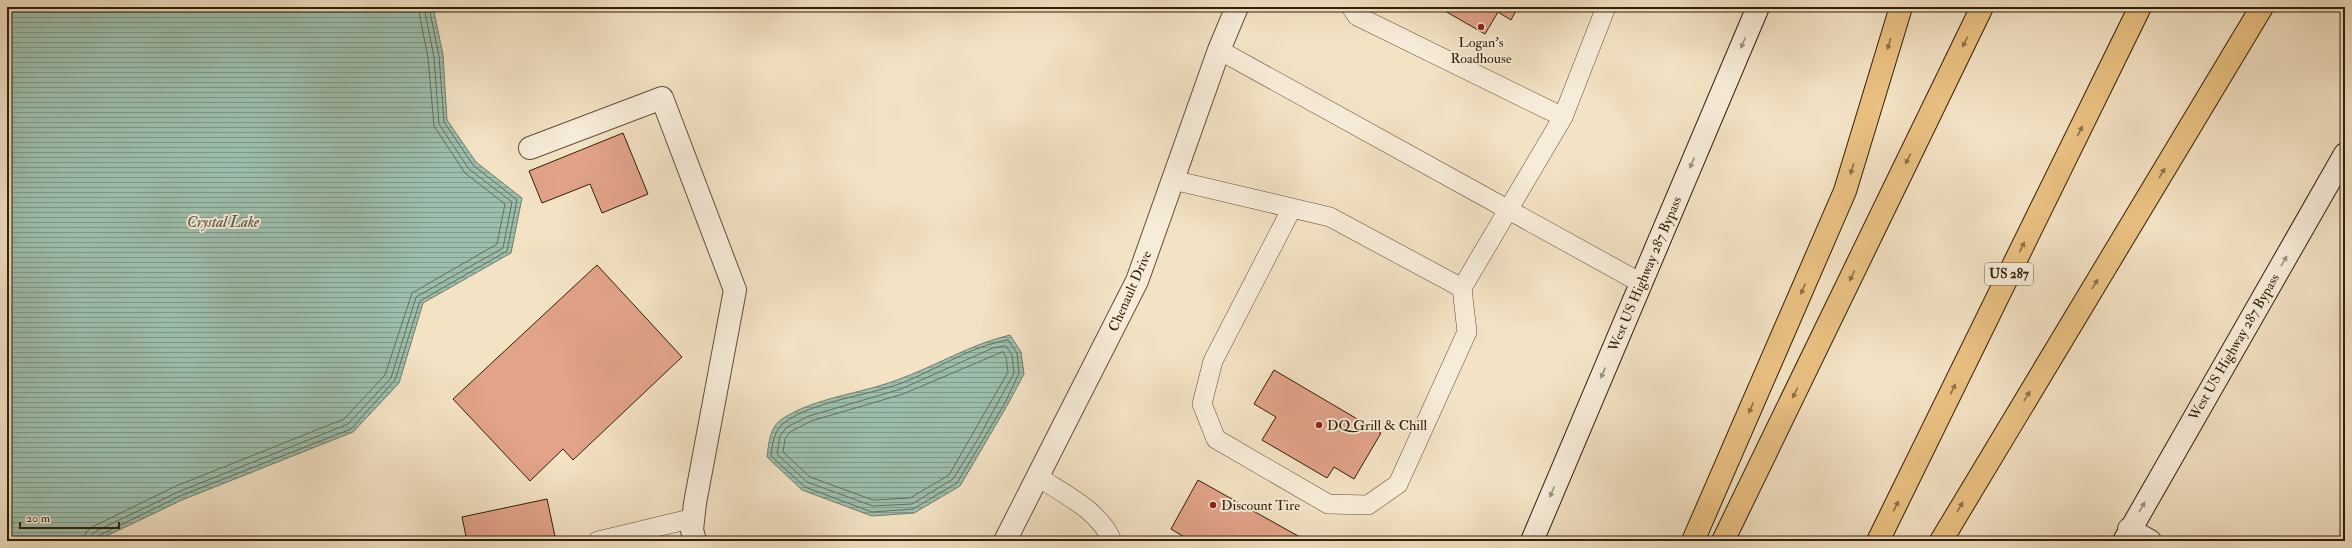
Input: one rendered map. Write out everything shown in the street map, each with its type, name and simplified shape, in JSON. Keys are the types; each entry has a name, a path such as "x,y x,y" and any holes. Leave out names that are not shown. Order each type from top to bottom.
{"highway":[{"path":"1693,541 1845,191 1901,7"},
{"path":"1723,541 1982,7"},
{"name":"US 287","path":"1878,541 2140,7"},
{"path":"1941,541 2262,7"}],"street":[{"name":"Chenault Drive","path":"1005,541 1137,281 1219,50 1237,7"},
{"name":"West US Highway 287 Bypass","path":"1532,541 1758,7"},
{"path":"530,148 662,98 735,290 692,530 695,541"},
{"name":"West US Highway 287 Bypass","path":"2127,535 2345,154"},
{"path":"2127,535 2150,541"}],"lane":[{"path":"1351,7 1358,16 1563,117"},
{"path":"1292,208 1213,361 1202,404 1216,439 1328,504 1368,504 1398,484 1467,332 1462,288 1563,117 1606,7"},
{"path":"1219,50 1641,283"},
{"path":"1173,180 1330,217 1462,288"},
{"path":"1038,477 1079,503 1107,529 1112,541"},
{"path":"598,541 694,518"}],"water":[{"name":"Crystal Lake","path":"7,7 433,7 443,55 447,120 476,162 522,198 511,253 423,303 399,383 353,432 182,500 96,541 7,541"},
{"path":"1010,335 1021,352 1024,374 1008,404 960,486 914,513 872,516 802,490 767,457 770,436 774,427 782,419 795,412 824,401 897,380 981,344"}],"building":[{"name":"Logan's Roadhouse","path":"1438,7 1518,7 1511,20 1498,12 1485,34"},
{"path":"623,133 648,194 602,213 590,184 542,203 529,171"},
{"path":"597,265 682,357 573,460 563,449 530,481 453,399"},
{"name":"DQ Grill & Chill","path":"1274,370 1381,433 1354,479 1334,467 1327,478 1262,440 1276,417 1254,404"},
{"name":"Discount Tire","path":"1198,480 1307,541 1191,541 1171,529"},
{"path":"547,499 556,541 467,541 462,517"}],"place":[{"name":"Logan's Roadhouse","path":"1481,27"},
{"name":"DQ Grill & Chill","path":"1319,425"},
{"name":"Discount Tire","path":"1213,505"}]}
